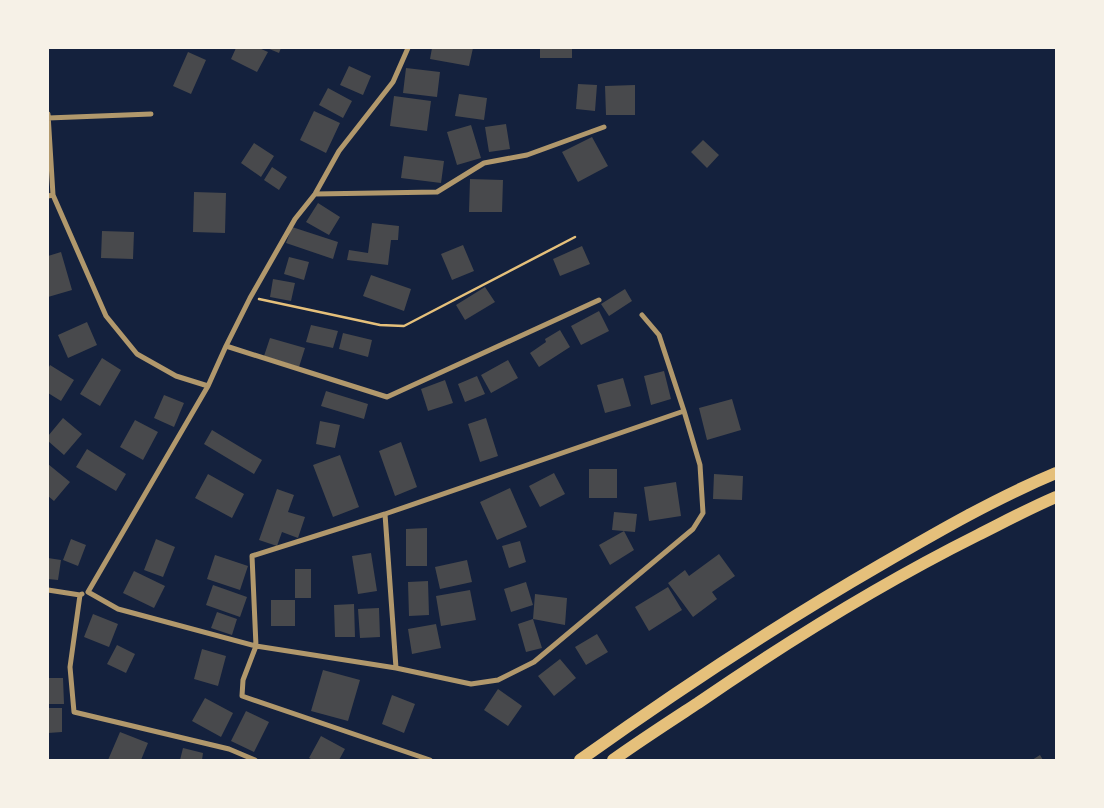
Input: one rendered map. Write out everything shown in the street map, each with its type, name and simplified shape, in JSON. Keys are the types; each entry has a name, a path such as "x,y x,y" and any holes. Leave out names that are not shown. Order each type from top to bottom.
{"highway":[{"path":"580,760 749,644 821,599 953,523 1034,482 1056,473"},
{"path":"613,760 756,663 829,617 968,540 1056,497"}],"street":[{"path":"48,590 80,595 88,592 208,386 250,298 295,218 314,194 339,151 394,82 408,48"},
{"path":"48,114 50,196 106,316 137,354 176,376 208,386"},
{"path":"48,118 151,114"},
{"path":"314,194 437,192 484,163 527,155 604,127"},
{"path":"226,346 386,397 599,300"},
{"path":"88,592 118,609 256,646 396,668 470,684 498,680 534,662 693,529 704,513 700,465 684,410 659,335 642,314"},
{"path":"430,760 242,696 243,680 256,646 252,556 385,514 684,410"},
{"path":"385,514 396,668"},
{"path":"80,595 70,667 74,712 229,749 255,760"}],"path":[{"path":"250,298 380,326 404,326 575,237"}],"building":[{"path":"236,48 259,48 268,52 257,72 231,59"},
{"path":"267,48 281,48 279,53"},
{"path":"432,48 473,48 469,66 430,59"},
{"path":"540,48 572,48 572,58 540,58"},
{"path":"188,52 206,60 191,94 173,86"},
{"path":"349,66 371,76 363,95 340,85"},
{"path":"406,68 440,72 437,97 403,93"},
{"path":"578,84 597,85 595,111 576,109"},
{"path":"635,85 635,115 606,115 605,86"},
{"path":"328,88 352,101 343,118 319,105"},
{"path":"459,94 487,98 484,120 455,116"},
{"path":"394,96 431,101 427,131 390,126"},
{"path":"314,111 340,123 326,153 300,140"},
{"path":"506,124 510,149 489,152 485,127"},
{"path":"471,125 481,158 457,165 447,132"},
{"path":"592,137 608,166 578,182 562,152"},
{"path":"703,140 719,155 707,168 691,152"},
{"path":"254,143 274,156 261,177 241,163"},
{"path":"404,156 444,161 441,183 401,178"},
{"path":"272,167 287,177 279,190 264,180"},
{"path":"470,179 503,180 502,212 469,212"},
{"path":"194,192 226,193 225,233 193,232"},
{"path":"318,203 340,217 329,235 306,222"},
{"path":"372,223 399,226 398,240 391,240 388,265 347,260 349,250 368,253"},
{"path":"292,227 338,242 333,259 286,243"},
{"path":"102,231 134,232 133,259 101,258"},
{"path":"463,245 474,271 452,280 441,254"},
{"path":"582,246 590,264 560,276 553,259"},
{"path":"61,252 72,290 48,297 48,256"},
{"path":"289,257 309,262 304,280 284,274"},
{"path":"371,275 411,289 404,311 363,296"},
{"path":"273,279 295,283 291,301 270,297"},
{"path":"485,287 495,302 465,320 456,305"},
{"path":"625,289 632,301 609,316 601,304"},
{"path":"599,311 609,331 581,345 571,326"},
{"path":"87,322 97,345 68,358 58,335"},
{"path":"311,325 338,331 333,348 306,342"},
{"path":"560,330 570,347 539,367 530,353 546,342 545,339"},
{"path":"343,333 372,340 368,357 339,349"},
{"path":"270,338 305,348 299,367 264,356"},
{"path":"102,358 121,370 100,406 80,394"},
{"path":"508,360 518,378 491,393 481,375"},
{"path":"50,365 74,380 61,401 48,393 48,369"},
{"path":"664,371 671,399 651,405 644,376"},
{"path":"477,376 485,394 465,402 458,384"},
{"path":"623,378 631,406 605,413 597,385"},
{"path":"445,380 453,403 428,411 421,389"},
{"path":"326,391 368,404 364,419 321,406"},
{"path":"164,395 184,403 174,427 154,418"},
{"path":"732,399 741,430 707,440 699,408"},
{"path":"63,418 82,434 64,455 48,441 48,436"},
{"path":"486,418 498,456 480,462 468,424"},
{"path":"135,420 158,432 143,460 120,447"},
{"path":"320,421 340,425 335,448 316,444"},
{"path":"212,430 262,460 254,474 204,444"},
{"path":"401,442 417,487 395,496 379,451"},
{"path":"87,449 126,474 116,491 76,467"},
{"path":"340,455 359,507 333,517 313,465"},
{"path":"48,464 70,482 54,501 48,496"},
{"path":"589,469 617,469 617,498 589,498"},
{"path":"554,473 565,494 540,507 529,486"},
{"path":"208,474 244,494 232,518 195,498"},
{"path":"714,474 743,476 742,500 713,499"},
{"path":"676,482 681,516 649,521 644,487"},
{"path":"510,488 527,527 497,540 480,502"},
{"path":"277,489 294,495 288,512 305,517 298,538 282,532 277,546 259,540"},
{"path":"614,512 637,514 635,532 612,530"},
{"path":"427,528 427,566 406,566 406,529"},
{"path":"624,531 634,550 610,565 599,545"},
{"path":"71,539 86,545 78,566 63,560"},
{"path":"156,539 175,547 163,577 144,570"},
{"path":"520,541 526,562 509,568 502,546"},
{"path":"371,553 377,591 358,594 352,556"},
{"path":"719,554 735,576 712,592 717,599 693,617 668,583 685,570 689,576"},
{"path":"215,555 248,566 240,590 207,579"},
{"path":"48,558 61,560 58,580 48,579"},
{"path":"467,560 472,582 440,589 435,567"},
{"path":"295,569 311,569 311,598 295,598"},
{"path":"134,571 165,586 154,608 123,593"},
{"path":"428,581 429,615 409,616 408,582"},
{"path":"526,582 533,605 511,612 504,589"},
{"path":"213,585 247,597 240,617 206,605"},
{"path":"668,587 682,610 649,631 635,607"},
{"path":"470,590 476,620 441,626 436,596"},
{"path":"535,594 567,598 565,625 533,619"},
{"path":"271,600 295,600 295,626 271,626"},
{"path":"354,604 355,637 335,637 334,605"},
{"path":"379,608 380,637 360,638 358,609"},
{"path":"217,612 237,619 232,635 211,628"},
{"path":"93,614 118,624 109,647 84,637"},
{"path":"533,619 542,648 526,652 518,624"},
{"path":"436,624 441,648 412,654 408,629"},
{"path":"597,634 608,652 586,665 575,647"},
{"path":"117,645 135,654 126,673 107,664"},
{"path":"202,649 226,656 218,686 194,679"},
{"path":"560,659 576,678 554,696 538,676"},
{"path":"323,670 360,680 348,721 311,711"},
{"path":"48,678 63,678 64,704 48,704"},
{"path":"498,689 522,706 508,726 484,710"},
{"path":"392,695 415,704 404,733 382,724"},
{"path":"205,698 233,713 221,737 192,721"},
{"path":"48,708 62,708 62,732 48,733"},
{"path":"246,711 269,722 254,752 231,741"},
{"path":"120,732 148,743 141,760 108,760"},
{"path":"321,736 345,749 339,760 313,760 309,758"},
{"path":"183,748 203,753 202,760 180,760"},
{"path":"1040,755 1043,760 1032,760"}]}
